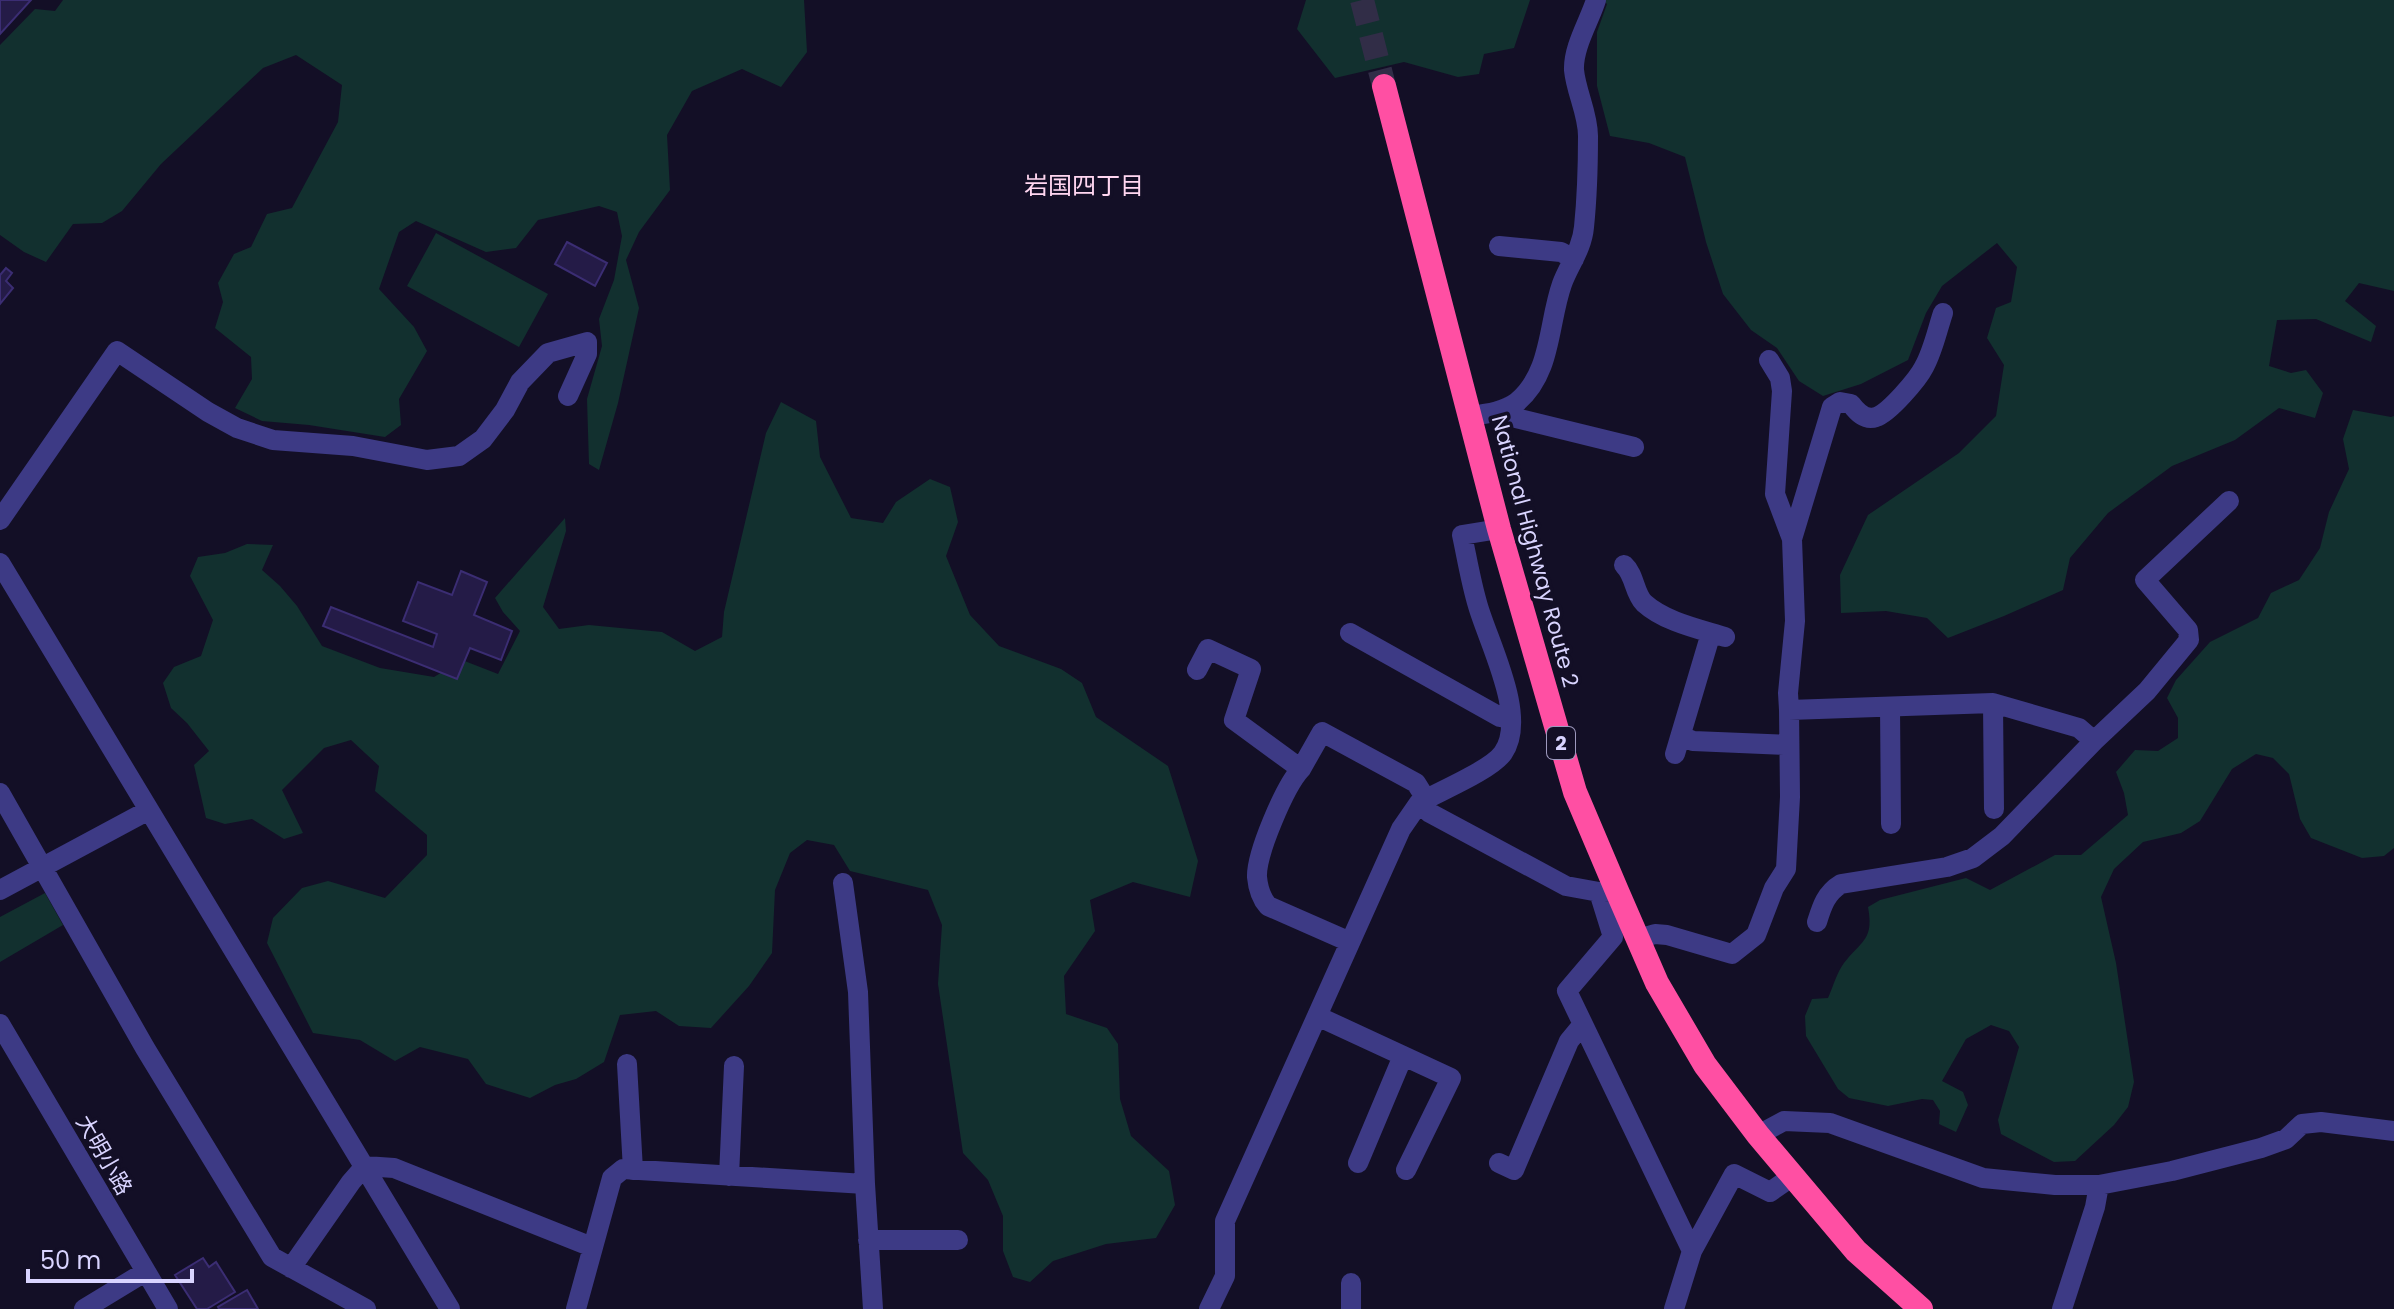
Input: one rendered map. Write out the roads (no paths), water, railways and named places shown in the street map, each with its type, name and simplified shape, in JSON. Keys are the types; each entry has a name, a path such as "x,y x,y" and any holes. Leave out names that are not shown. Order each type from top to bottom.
{"highway":[{"name":"National Highway Route 2","path":"1384,86 1499,529 1575,792 1608,892 1638,939 1657,983 1705,1065 1758,1135 1856,1251 1921,1309"}],"street":[{"path":"1470,416 1508,407 1529,388 1545,359 1559,295 1581,246 1588,134 1574,70 1577,52 1596,0"},
{"path":"1499,246 1561,252 1574,259"},
{"path":"1792,539 1832,407 1840,402 1851,404 1858,414 1867,418 1877,417 1902,397 1923,369 1943,313"},
{"path":"0,520 117,351 237,428 273,440 353,446 427,460 459,456 483,439 505,410 520,382 548,353 587,342 587,354 568,396"},
{"path":"1638,939 1655,934 1667,935 1732,954 1756,935 1774,888 1786,869 1790,797 1788,693 1795,621 1792,539 1775,494 1782,391 1780,378 1769,360"},
{"path":"1508,407 1516,418 1634,447"},
{"path":"1817,922 1823,904 1832,890 1841,884 1947,867 1973,858 2002,836 2147,691 2189,640 2188,630 2145,580 2229,501"},
{"path":"1209,1309 1225,1276 1225,1221 1401,829 1423,801 1488,766 1502,755 1509,741 1511,719 1508,695 1477,604 1462,535 1499,529"},
{"path":"0,563 450,1309"},
{"path":"1624,565 1630,571 1642,602 1669,619 1718,635 1678,745 1693,741 1789,745"},
{"path":"1350,633 1500,717 1511,719"},
{"path":"1197,670 1208,649 1251,669 1234,720 1301,769"},
{"path":"1789,710 1993,703 2079,728 2094,741"},
{"path":"1993,703 1994,809"},
{"path":"1890,707 1891,824"},
{"path":"1350,942 1268,906 1261,898 1257,875 1268,831 1291,780 1301,769 1322,732 1416,783 1430,813 1566,886 1608,892 1613,937 1567,991 1692,1251"},
{"path":"0,793 145,1048 272,1257 366,1309"},
{"path":"0,890 149,810"},
{"path":"843,883 858,992 873,1309"},
{"path":"1317,1016 1451,1078 1406,1170"},
{"name":"大明小路","path":"0,1024 168,1309"},
{"path":"1499,1163 1514,1170 1569,1041 1583,1024"},
{"path":"1358,1163 1403,1056"},
{"path":"627,1064 633,1170"},
{"path":"729,1176 734,1066"},
{"path":"1758,1135 1784,1121 1830,1123 1983,1178 2055,1185 2099,1185 2172,1171 2261,1148 2286,1139 2302,1124 2321,1122 2394,1131"},
{"path":"365,1166 394,1168 592,1247"},
{"path":"291,1268 365,1166"},
{"path":"576,1309 612,1178 623,1169 865,1184"},
{"path":"1674,1309 1692,1251 1734,1174 1770,1192 1793,1176"},
{"path":"2062,1309 2095,1207 2099,1185"},
{"path":"868,1240 958,1240"},
{"path":"84,1309 145,1272"},
{"path":"1351,1283 1351,1309"}],"tunnel":[{"path":"1362,0 1384,86"}],"district":[{"name":"岩国四丁目","path":"1084,185"}]}
